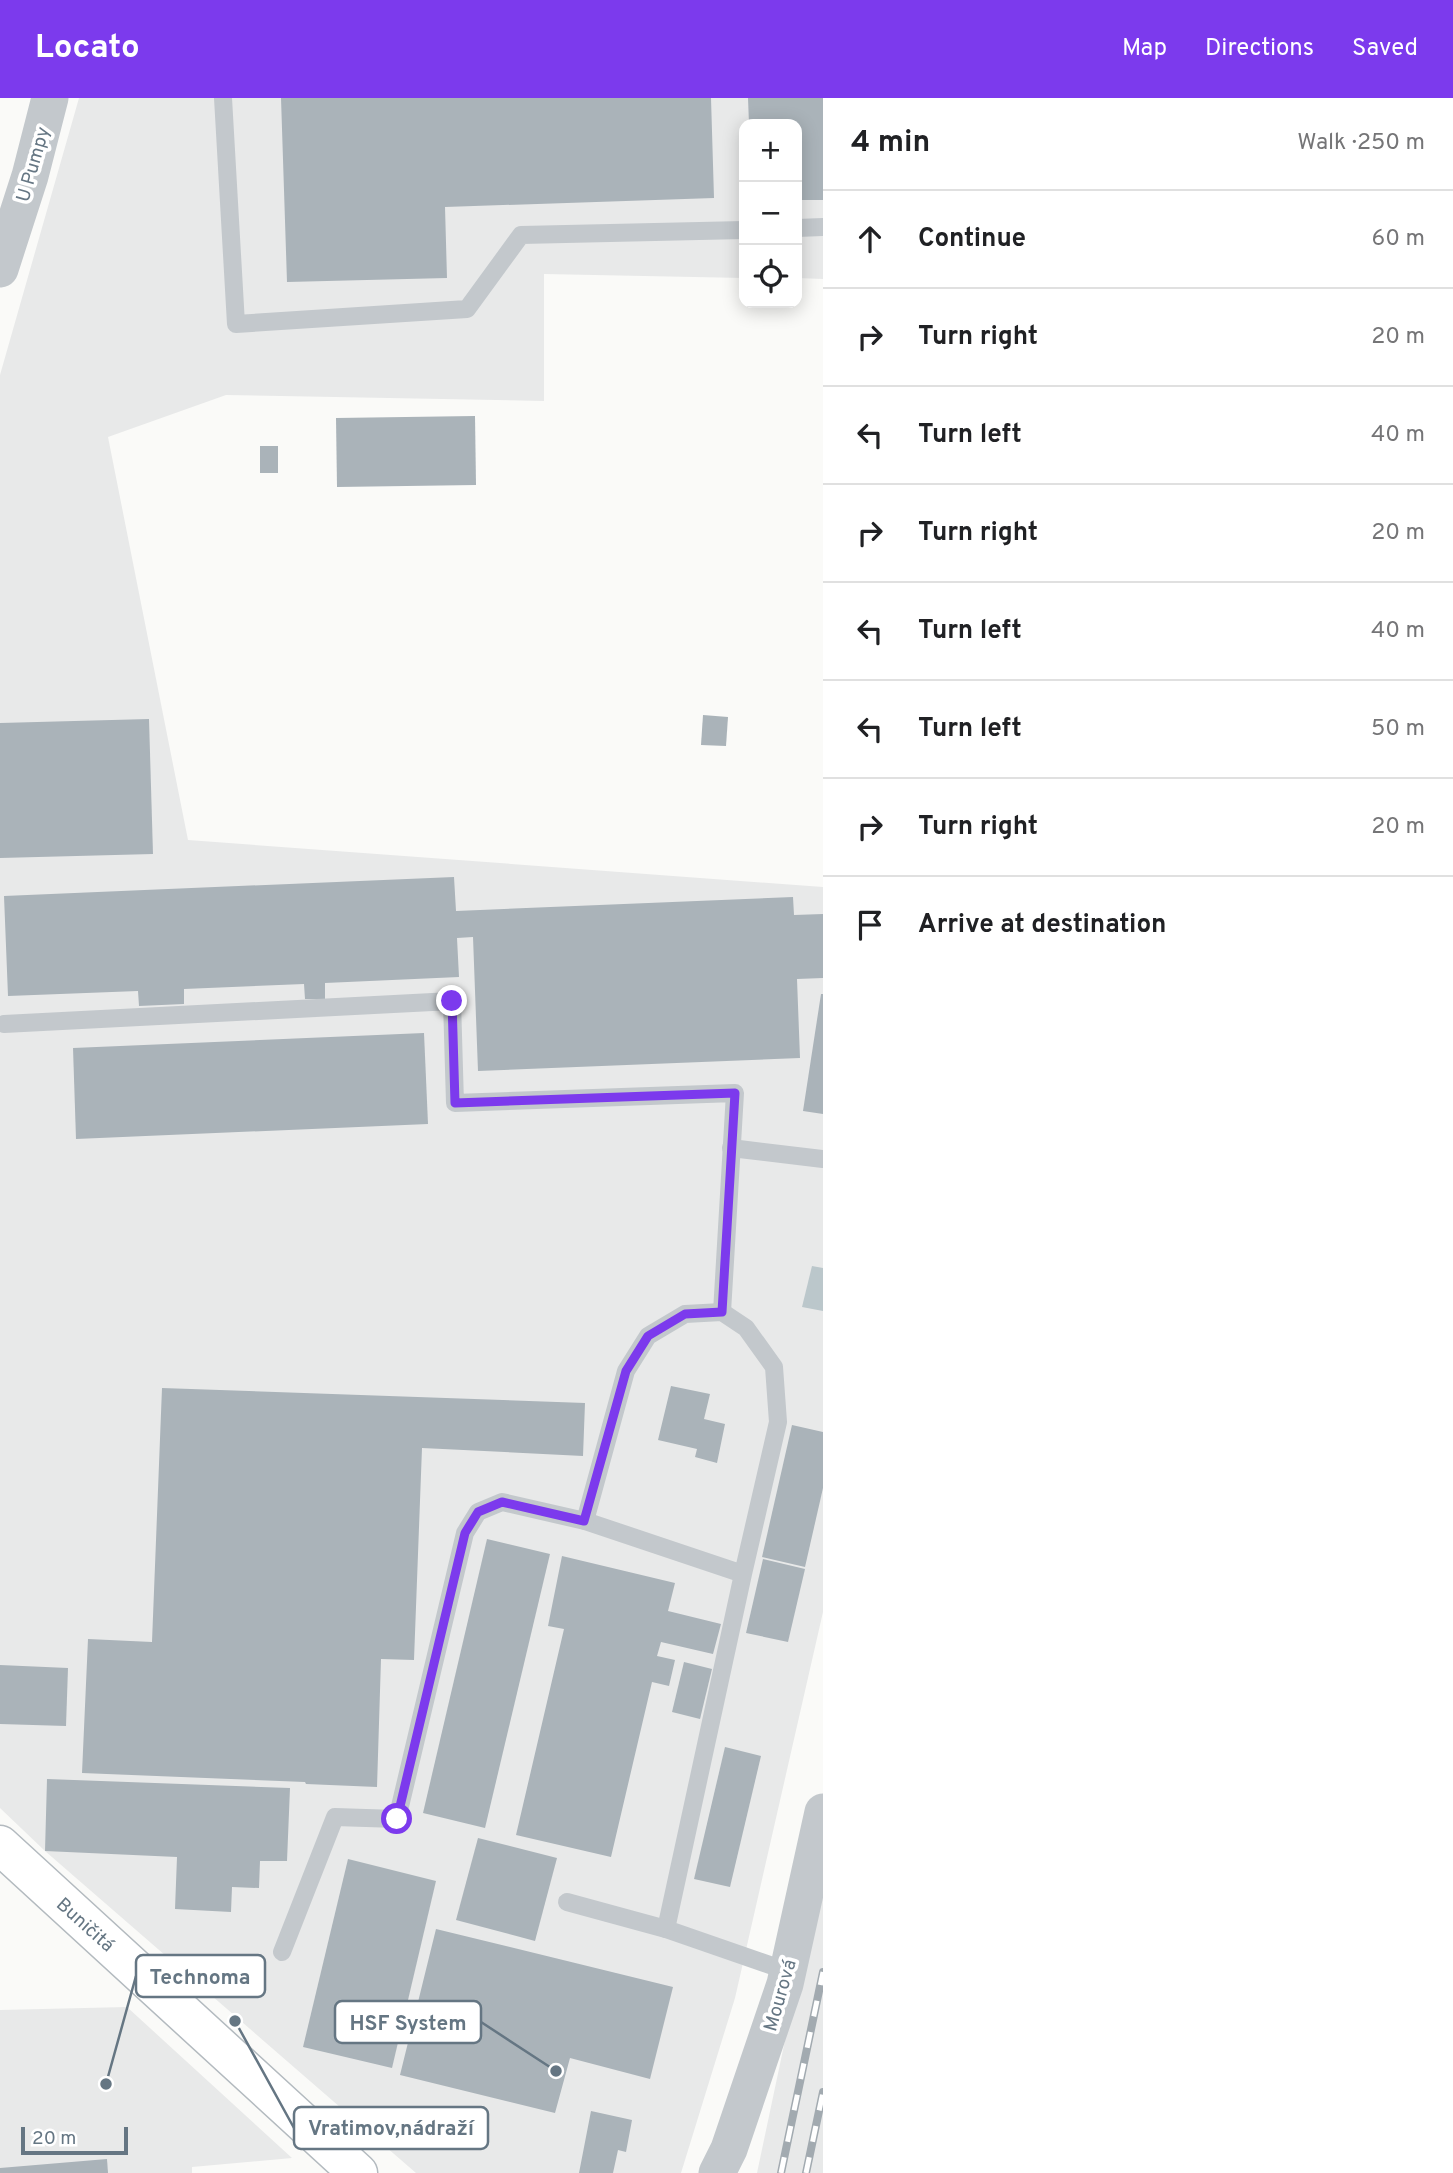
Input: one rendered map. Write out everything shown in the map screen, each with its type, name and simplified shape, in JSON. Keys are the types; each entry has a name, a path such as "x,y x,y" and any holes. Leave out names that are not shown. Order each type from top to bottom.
{"main road":[{"name":"Buničitá","path":"0,1846 358,2173"}],"street":[{"name":"U Pumpy","path":"0,268 30,176 50,98"},
{"name":"Mourová","path":"716,2173 729,2149 787,1971 823,1812"}],"lane":[{"path":"223,98 236,324 467,309 521,236 739,229"},
{"path":"802,228 823,227"},
{"path":"4,1024 452,1001 455,1103 735,1093 722,1312"},
{"path":"731,1148 823,1159"},
{"path":"584,1521 626,1371 648,1336 685,1314 722,1312 746,1328 774,1367 778,1422 666,1930"},
{"path":"282,1952 335,1817 397,1819 465,1533 478,1512 502,1502 584,1521 743,1574"},
{"path":"568,1902 666,1930 787,1971"}],"shaded area":[{"path":"79,98 823,98 823,279 802,278 802,119 739,119 739,278 544,274 544,401 226,395 108,437 188,840 823,887 823,1612 735,1998 681,2173 416,2173 45,1851 0,1808 0,375"},
{"path":"812,1266 823,1268 823,1311 802,1307"},
{"path":"823,1856 823,2173 757,2173 791,2012"},
{"path":"127,2007 292,2158 192,2167 192,2173 0,2173 0,2010"}],"building":[{"path":"281,98 711,98 714,198 445,207 447,278 287,282"},
{"path":"748,98 823,98 823,200 802,200 802,119 749,119"},
{"path":"475,416 476,485 337,487 336,418"},
{"path":"260,446 278,446 278,473 260,473"},
{"path":"703,715 728,717 726,746 701,745"},
{"path":"149,719 153,854 0,858 0,723"},
{"path":"454,877 456,911 793,897 794,915 823,914 823,978 797,979 800,1058 478,1071 473,937 457,938 459,977 325,983 325,999 305,999 304,984 184,989 184,1004 139,1006 138,991 8,996 4,896"},
{"path":"823,994 823,1114 803,1111"},
{"path":"424,1033 428,1124 76,1139 73,1048"},
{"path":"671,1386 710,1394 704,1419 725,1424 717,1463 695,1457 697,1449 658,1440"},
{"path":"162,1388 585,1403 583,1456 422,1448 414,1660 381,1659 377,1787 82,1773 88,1639 152,1642"},
{"path":"792,1425 823,1432 823,1488 805,1567 762,1557"},
{"path":"487,1539 550,1554 485,1828 423,1813"},
{"path":"562,1556 675,1583 668,1611 721,1624 713,1654 661,1642 657,1656 675,1660 669,1686 652,1682 611,1857 516,1835 564,1629 548,1626"},
{"path":"763,1559 805,1569 788,1642 746,1633"},
{"path":"684,1662 712,1669 700,1719 672,1712"},
{"path":"0,1665 68,1668 66,1726 0,1724"},
{"path":"725,1747 761,1756 730,1887 694,1879"},
{"path":"47,1779 290,1788 287,1861 260,1861 259,1888 232,1887 231,1912 175,1909 177,1857 45,1851"},
{"path":"478,1838 557,1858 535,1941 456,1920"},
{"path":"348,1859 436,1881 392,2068 303,2047"},
{"path":"436,1929 673,1987 650,2079 570,2058 555,2113 400,2075"},
{"path":"591,2111 632,2120 626,2152 618,2150 613,2173 579,2173"},
{"path":"107,2159 108,2173 0,2173 0,2168"}],"railway":[{"path":"781,2173 823,1972"},
{"path":"806,2173 823,2092"}],"place":[{"name":"Vratimov,nádraží","path":"235,2021"},
{"name":"HSF System","path":"556,2071"},
{"name":"Technoma","path":"106,2084"}],"route":[{"path":"397,1819 465,1533 478,1512 502,1502 584,1521 626,1371 648,1336 685,1314 722,1312 735,1093 455,1103 452,1001"}]}
